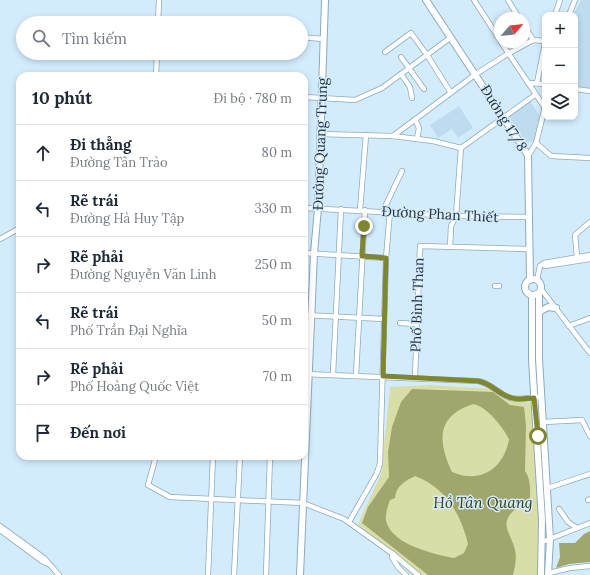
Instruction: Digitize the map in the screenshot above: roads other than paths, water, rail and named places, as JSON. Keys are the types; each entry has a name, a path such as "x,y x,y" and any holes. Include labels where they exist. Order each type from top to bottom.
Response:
{"main road":[{"name":"Đường Quang Trung","path":"308,329 311,315 318,208 325,0"},
{"name":"Đường 17/8","path":"426,0 450,38 504,116 528,156 530,250 534,280"},
{"path":"532,295 527,292 526,287 534,280 540,284 540,359 550,539 548,574"},
{"path":"532,295 540,291"},
{"path":"532,295 532,360 538,447 542,542 541,575"},
{"path":"539,312 548,307 556,308"},
{"name":"Đường Quang Trung","path":"300,575 304,460"}],"street":[{"path":"158,16 159,0"},
{"path":"474,0 494,30"},
{"path":"508,0 515,12"},
{"path":"556,12 560,0"},
{"path":"570,12 573,1"},
{"path":"385,52 411,33 451,93"},
{"path":"530,35 533,40"},
{"path":"308,38 323,40"},
{"path":"308,97 355,100 382,88 450,38"},
{"path":"394,136 476,74 533,40 542,42"},
{"path":"506,48 542,104"},
{"path":"537,83 544,48"},
{"path":"401,57 424,89"},
{"path":"156,72 157,60"},
{"path":"401,74 410,87 412,98"},
{"path":"528,83 542,84"},
{"path":"578,89 590,91"},
{"path":"320,134 394,136 461,148 504,116 536,95"},
{"path":"415,119 419,128 417,139"},
{"path":"528,156 536,143 542,120"},
{"path":"356,376 360,318 366,135"},
{"path":"536,143 551,156 590,158"},
{"path":"450,247 451,226 456,216 461,148"},
{"path":"383,211 402,172"},
{"name":"Đường Phan Thiết","path":"308,208 390,211 456,216 529,218"},
{"path":"333,374 341,209"},
{"path":"349,522 378,468 383,376 386,258 390,211"},
{"path":"577,257 575,235 590,222"},
{"path":"0,239 16,230"},
{"name":"Phố Bình Than","path":"415,377 419,247 422,245 530,250"},
{"path":"308,253 386,258"},
{"path":"534,280 544,263 590,256"},
{"path":"541,266 590,256"},
{"path":"540,291 556,308 590,353"},
{"path":"311,315 384,319"},
{"path":"569,326 590,318"},
{"path":"400,323 416,324"},
{"path":"308,374 415,377 478,381 489,384 509,398 521,399 542,396"},
{"path":"544,422 582,420 590,436"},
{"path":"155,460 148,485 170,497 269,500 303,503 349,522 394,554 418,575"},
{"path":"208,575 213,460"},
{"path":"234,575 240,460"},
{"path":"266,575 270,460"},
{"path":"548,488 590,474"},
{"path":"559,510 568,522 577,528"},
{"path":"542,542 590,523"},
{"path":"0,526 9,535"},
{"path":"0,530 44,558 59,575"},
{"path":"394,554 392,557 398,567 406,575"},
{"path":"548,574 570,568 590,566"}],"water":[{"name":"Hồ Tân Quang","path":"412,389 493,392 510,405 524,407 526,426 525,471 530,487 530,496 529,504 517,508 508,518 507,528 516,553 516,562 513,575 428,575 362,523 368,507 389,477 388,452 392,427 401,402","holes":["474,404 489,413 503,429 509,439 506,450 496,466 481,475 472,476 452,472 447,460 443,439 447,422 453,415","415,476 426,481 443,494 456,512 468,544 464,553 454,558 425,551 405,542 396,536 390,529 386,521 390,500 395,498 397,490 402,484"]},
{"path":"590,531 590,562 569,564 556,568 560,557 559,543 575,543 584,534"}]}
